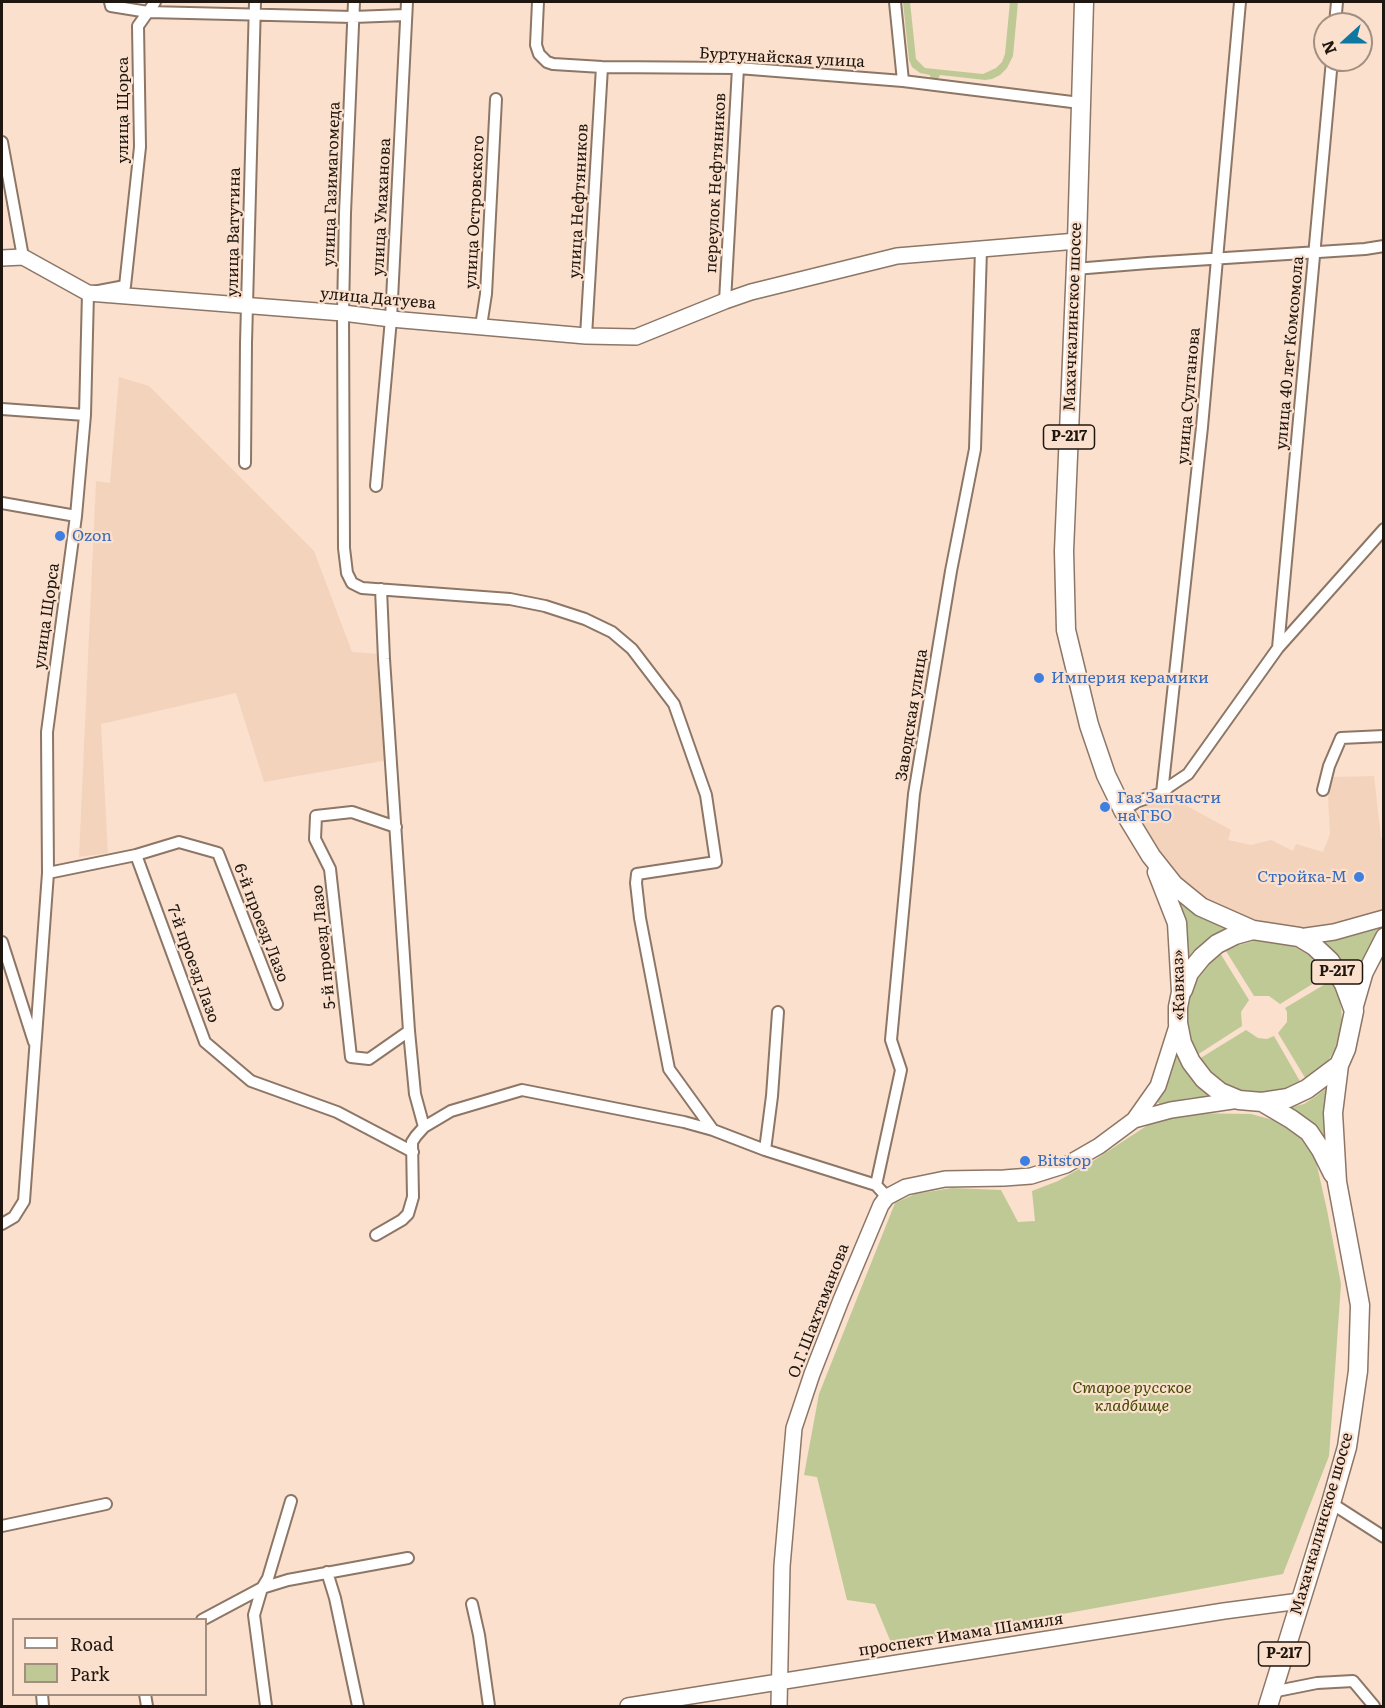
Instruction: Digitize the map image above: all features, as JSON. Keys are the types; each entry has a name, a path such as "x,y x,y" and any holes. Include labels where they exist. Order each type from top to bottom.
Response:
{"highway":[{"name":"Махачкалинское шоссе","path":"1084,2 1064,551 1066,630 1089,725 1106,775 1123,810 1151,856 1174,885 1201,907 1253,930 1299,937 1314,946 1330,961 1344,984 1354,1011 1346,1049 1339,1065 1333,1113 1337,1182 1360,1305 1358,1371 1347,1447 1270,1699"},
{"name":"«Кавказ»","path":"1151,856 1177,923 1182,992 1178,1007 1178,1023 1182,1043 1191,1062 1204,1079 1220,1092 1239,1100 1262,1102 1309,1132 1337,1182"},
{"name":"Р-217","path":"1182,992 1190,973 1202,957 1217,944 1235,935 1253,930"},
{"name":"Р-217","path":"1262,1102 1288,1098 1307,1089 1339,1065"}],"main road":[{"name":"улица Датуева","path":"23,257 88,292 585,336 636,337 751,292 897,256 1077,241"},
{"path":"2,258 23,257"},
{"name":"Р-217","path":"1299,937 1334,932 1383,918"},
{"name":"Р-217","path":"1354,1011 1365,973 1383,936"},
{"name":"Р-217","path":"1134,1120 1158,1086 1178,1023"},
{"name":"Р-217","path":"1134,1120 1171,1110 1239,1100"},
{"path":"887,1197 906,1186 945,1179 1031,1176 1066,1165 1099,1146 1134,1120"},
{"name":"О.Г.Шахтаманова","path":"779,1707 782,1566 794,1428 841,1300 880,1205 887,1197"},
{"name":"проспект Имама Шамиля","path":"628,1707 1213,1612 1300,1601"}],"street":[{"name":"улица Щорса","path":"2,1224 14,1217 24,1201 48,873 47,732 76,516 85,415 88,292 125,286 140,147 138,26 154,2"},
{"name":"улица Ватутина","path":"245,463 255,2"},
{"name":"улица Газимагомеда","path":"354,2 343,313 344,548 347,573 352,583 362,588 381,589"},
{"name":"улица Умаханова","path":"376,486 391,319 407,2"},
{"name":"Буртунайская улица","path":"538,2 536,45 539,54 547,62 554,64 602,67 738,68 903,81 1080,103"},
{"path":"895,2 903,81"},
{"name":"улица Султанова","path":"1162,793 1202,427 1240,2"},
{"path":"111,4 148,12 406,15"},
{"name":"улица Нефтяников","path":"585,336 602,67"},
{"name":"переулок Нефтяников","path":"725,301 738,68"},
{"name":"улица 40 лет Комсомола","path":"1278,648 1331,72"},
{"name":"улица Островского","path":"481,326 486,294 496,99"},
{"path":"2,142 23,257"},
{"path":"1075,269 1314,253 1383,246"},
{"name":"Заводская улица","path":"876,1185 901,1070 891,1041 914,794 951,571 975,449 981,249"},
{"path":"2,409 85,415"},
{"path":"2,503 76,516"},
{"path":"1123,810 1139,801 1162,793 1188,774 1278,648 1383,529"},
{"path":"424,1127 415,1094 409,1031 381,589 510,599 562,611 585,619 612,632 632,649 674,704 706,795 716,862 637,874 636,882 640,918 669,1069 713,1130"},
{"path":"1323,790 1329,766 1341,738 1383,736"},
{"name":"5-й проезд Лазо","path":"396,827 352,812 316,816 315,839 330,869 351,1057 369,1059 409,1031"},
{"name":"6-й проезд Лазо","path":"136,855 179,842 218,853 277,1004"},
{"path":"48,873 136,855"},
{"name":"7-й проезд Лазо","path":"136,855 205,1042 251,1081 337,1112 413,1152"},
{"path":"2,942 36,1048"},
{"path":"765,1150 772,1096 778,1012"},
{"path":"376,1235 408,1214 412,1197 412,1142 424,1127 451,1111 522,1090 684,1122 713,1130 765,1150 876,1185 887,1197"},
{"path":"266,1707 254,1615 291,1502"},
{"path":"1331,1503 1383,1537"},
{"path":"2,1526 106,1504"},
{"path":"206,1618 262,1588 288,1580 408,1558"},
{"path":"327,1572 335,1598 358,1707"},
{"path":"472,1604 489,1707"},
{"path":"1270,1699 1317,1683 1353,1681 1374,1707"}],"shaded area":[{"path":"119,377 149,386 314,551 352,652 380,654 388,760 264,782 236,693 101,724 108,853 79,857 96,481 110,483"},
{"path":"1374,776 1381,838 1383,838 1383,911 1376,917 1335,927 1290,927 1230,915 1174,878 1139,824 1140,811 1165,794 1231,830 1228,840 1251,845 1271,840 1293,851 1296,844 1323,852 1330,834 1328,798 1333,777"}],"green space":[{"path":"903,2 910,2 916,59 925,68 983,74 996,68 1002,62 1005,54 1010,2 1018,2 1013,56 1007,68 1000,75 985,80 940,75 938,79 931,79 930,75 920,73 912,67 909,60"},
{"path":"1169,889 1238,927 1186,964"},
{"path":"1377,925 1381,928 1366,955 1355,991 1342,962 1318,938"},
{"path":"1253,941 1281,942 1307,954 1327,975 1280,1004 1269,996 1254,996 1226,951"},
{"path":"1220,953 1249,1000 1241,1012 1242,1026 1197,1055 1187,1028 1188,999 1200,973"},
{"path":"1332,980 1341,1007 1342,1021 1339,1035 1328,1061 1307,1081 1278,1033 1287,1022 1285,1008"},
{"path":"1246,1030 1258,1038 1267,1039 1274,1036 1301,1083 1288,1089 1259,1093 1245,1092 1219,1080 1199,1059"},
{"path":"1177,1052 1215,1096 1189,1098 1160,1105 1157,1101"},
{"path":"1330,1085 1330,1152 1283,1109 1304,1104"},
{"name":"Старое русское кладбище","path":"1184,1113 1251,1114 1273,1120 1289,1129 1306,1143 1315,1157 1327,1210 1341,1284 1329,1456 1283,1574 892,1645 875,1604 847,1600 817,1477 804,1475 819,1394 895,1203 915,1194 952,1188 1001,1190 1018,1222 1035,1221 1032,1191 1058,1181 1093,1161 1151,1123"}],"place":[{"name":"Ozon","path":"60,536"},
{"name":"Империя керамики","path":"1039,678"},
{"name":"Газ Запчасти на ГБО","path":"1105,807"},
{"name":"Стройка-М","path":"1359,877"},
{"name":"Bitstop","path":"1025,1161"}]}
